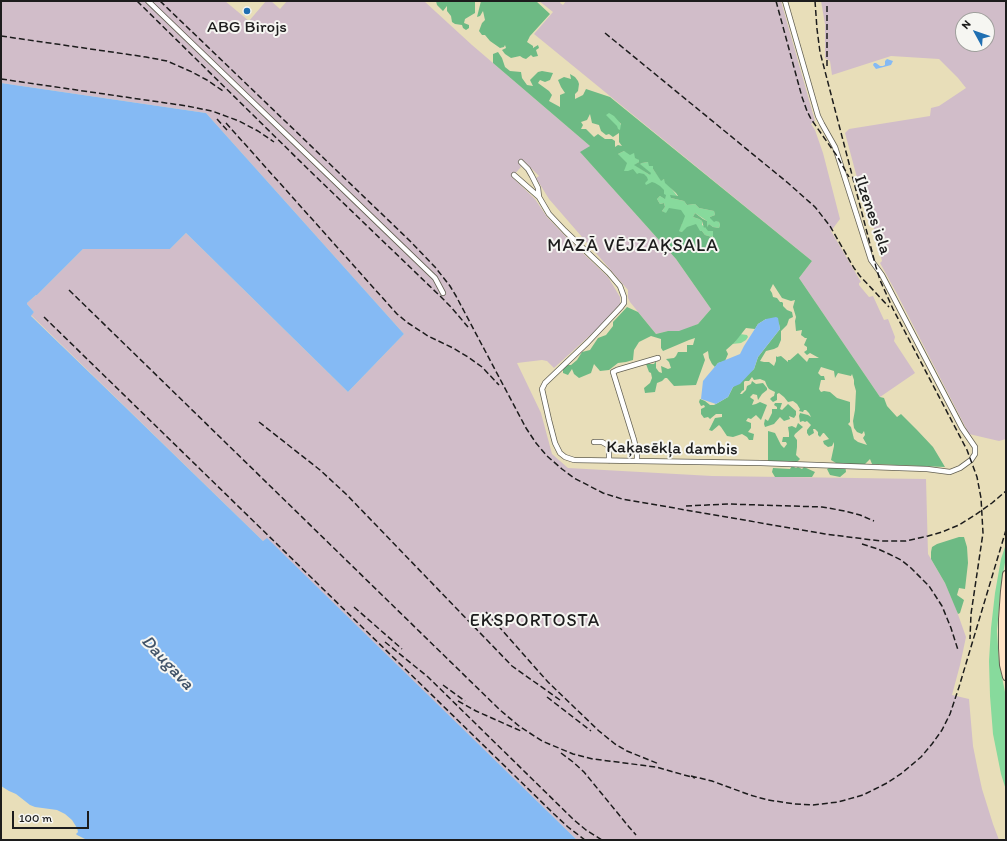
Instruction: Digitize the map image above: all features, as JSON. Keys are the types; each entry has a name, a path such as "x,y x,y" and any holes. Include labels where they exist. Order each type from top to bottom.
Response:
{"street":[{"path":"148,1 435,278 443,293"},
{"name":"Ilzenes iela","path":"785,1 818,116 835,147 871,260 882,275 962,428 975,447"},
{"path":"521,162 528,168 538,188 539,197"},
{"path":"514,175 539,197"},
{"name":"Kaķasēkļa dambis","path":"539,197 549,214 609,273 620,286 624,297 624,303 621,307 588,342 545,383 542,389 555,443 560,453 566,457 574,460 776,464 927,469 950,472 960,468 971,460 976,454 975,447"},
{"path":"637,461 634,440 613,372 658,358"},
{"path":"594,442 602,442 609,446 609,461"},
{"path":"1006,574 1002,619 1003,665 1006,677"}],"shaded area":[{"path":"1,1 225,1 249,21 266,1 271,1 280,9 287,1 424,1 472,45 590,146 581,153 676,259 711,309 698,324 679,332 668,331 656,334 630,302 628,298 628,290 549,199 536,178 539,176 523,160 519,164 521,167 512,177 535,199 547,217 567,238 608,277 620,297 620,304 597,329 554,368 547,361 542,360 517,363 541,413 552,454 568,468 712,476 926,479 928,554 945,583 966,637 952,695 969,699 973,746 977,766 982,789 999,840 577,840 267,539 263,541 31,315 34,312 27,303 83,249 170,249 186,233 348,392 404,334 206,113 1,83"},
{"path":"539,1 561,1 560,3 563,5 566,1 781,1 815,121 811,124 815,130 823,153 840,219 831,231 861,282 859,285 869,297 873,296 884,320 888,319 895,337 894,341 915,373 880,397 799,278 812,261 534,34 553,12"},
{"path":"821,1 1006,1 1006,439 999,441 969,434 880,263 882,261 873,225 870,226 845,133 849,129 930,116 931,108 939,106 966,88 939,59 891,56 832,75 830,61 825,58 825,24"}],"green space":[{"path":"436,1 480,1 475,2 475,13 465,19 464,23 469,25 469,28 466,30 462,25 452,22 451,16 447,11 447,6 443,11 437,5"},
{"path":"481,1 536,1 550,14 530,36 527,42 533,46 533,48 538,45 539,48 536,50 538,56 533,57 531,55 526,59 520,56 511,58 502,50 506,48 505,45 504,47 500,48 490,41 485,35 482,35 479,31 485,20 483,11 480,16 477,17"},
{"path":"498,52 505,67 510,71 521,72 522,78 527,85 533,86 530,80 538,72 542,71 553,73 550,80 545,82 540,80 538,83 552,95 549,101 560,107 560,95 565,93 558,80 564,77 571,79 570,74 575,77 579,84 578,91 575,94 575,99 583,95 586,89 610,97 812,261 799,278 880,397 884,398 887,406 897,417 901,414 933,447 945,467 872,464 870,459 865,464 845,464 846,472 840,477 830,475 827,469 836,463 831,460 834,442 832,446 828,447 823,441 829,439 824,433 820,437 815,429 813,429 814,433 809,436 807,430 811,425 807,421 800,422 799,416 800,413 811,417 809,413 806,410 803,412 799,411 800,409 797,404 793,401 788,402 779,393 777,394 777,400 773,402 770,399 774,396 775,392 769,389 765,381 760,379 754,380 752,377 749,381 744,382 744,390 740,394 746,390 747,386 751,384 752,381 756,384 763,383 767,388 758,400 757,395 753,394 750,397 754,400 752,405 760,402 767,405 761,420 756,415 751,419 748,418 746,421 751,423 751,428 748,432 754,434 753,440 749,440 742,434 733,437 727,436 719,425 712,431 709,430 715,418 722,417 722,414 716,414 710,419 708,417 704,418 701,414 701,409 705,407 704,405 701,406 699,402 700,399 710,405 716,404 728,397 733,387 754,369 758,357 780,329 779,324 766,319 758,324 755,329 746,328 735,342 726,350 728,354 725,361 718,363 715,367 709,358 708,351 703,354 705,360 696,385 674,386 667,378 665,378 657,383 655,392 645,393 644,388 650,383 652,378 646,364 654,364 656,361 656,368 662,373 661,366 668,369 671,368 666,359 674,358 678,352 687,352 687,345 693,345 695,338 663,351 661,348 661,339 651,336 639,342 634,350 633,360 618,363 609,370 600,371 594,364 591,373 579,378 574,374 572,369 568,375 563,373 563,369 567,365 571,365 577,360 582,352 590,350 598,338 606,335 613,326 613,322 627,307 638,312 656,334 668,331 679,331 698,324 711,309 676,259 580,152 590,146 493,63 493,54","holes":["609,113 614,116 621,124 620,130 606,115","590,114 592,123 599,125 601,131 606,135 609,134 613,137 619,133 619,142 622,146 618,145 615,147 615,141 612,139 605,139 598,134 594,137 586,129 581,129 583,125 581,122 587,120","624,151 630,155 634,153 635,158 639,160 639,162 634,165 650,175 651,173 640,164 648,162 649,166 653,166 653,169 661,181 664,179 665,183 678,196 670,195 671,198 684,201 687,205 695,204 699,208 714,211 715,215 710,218 714,222 719,222 719,228 713,227 709,224 707,227 707,221 695,213 693,217 702,221 704,228 705,227 708,231 713,231 713,237 705,235 702,231 700,231 696,224 687,227 682,232 679,231 685,216 681,210 669,208 666,213 662,211 665,207 664,203 660,204 657,199 660,196 665,199 666,195 664,194 664,190 652,182 646,185 645,183 648,180 644,174 637,174 633,169 624,171 627,163 618,154","773,284 782,298 791,301 795,300 793,307 796,317 796,331 802,330 801,335 807,338 804,345 807,347 807,350 804,352 807,355 810,353 819,358 809,358 807,362 798,353 788,360 788,362 781,356 776,356 774,366 769,362 760,361 766,351 778,347 781,340 781,331 787,325 789,319 793,317 792,312 787,310 783,306 783,303 777,298 773,297 770,290","821,367 834,371 835,378 838,373 851,376 852,374 856,391 853,421 854,428 857,432 862,434 864,431 865,435 863,438 867,445 854,439 851,427 848,424 850,422 850,402 837,398 830,392 821,392 819,389 821,380 825,380 824,376 821,376 818,373"]},
{"path":"613,109 624,131 617,132 602,111"},
{"path":"624,151 634,153 639,160 639,162 635,165 650,175 650,173 639,164 648,162 653,166 653,169 661,180 664,179 678,197 671,198 684,201 687,205 695,204 699,208 714,211 715,215 710,217 719,222 720,225 719,228 713,227 709,224 707,228 713,231 713,236 705,235 702,231 678,231 682,224 662,211 665,207 664,203 660,204 657,199 660,196 665,199 646,186 637,175 628,171 623,171 618,154","holes":["695,213 707,221 707,228 702,225 702,221 693,217"]},
{"path":"740,334 747,335 748,337 741,343 732,344 735,342"},
{"path":"775,403 782,403 780,409 782,410 788,404 796,411 796,415 794,418 789,416 790,419 784,421 780,417 774,424 765,427 765,419 768,421 772,413 772,409 777,409 774,405"},
{"path":"798,423 803,427 794,436 797,440 796,455 800,459 797,462 768,462 768,431 775,433 784,448 787,444 786,442 782,442 783,437 789,437 788,427 792,426 796,428"},
{"path":"792,466 802,469 804,467 815,472 812,477 775,477 772,472 773,468 790,469"},
{"path":"959,537 964,537 967,547 968,563 965,589 959,588 957,595 964,600 960,613 958,614 945,583 931,559 931,552 932,547 937,544"},
{"path":"1006,544 1006,557 1001,585 997,631 999,662 1006,697 1006,790 1001,774 993,734 989,661 995,593 1001,559"}],"water":[{"path":"887,59 893,61 891,65 876,69 873,65 876,63 883,66 885,65 885,61"},
{"name":"Daugava","path":"1,83 206,113 404,334 348,392 186,233 170,249 83,249 27,303 34,312 31,316 263,541 267,538 577,840 87,840 76,834 78,832 77,828 72,820 65,814 57,810 30,805 16,794 1,786"},
{"path":"778,318 780,329 758,357 754,369 740,384 733,387 728,397 716,404 701,399 703,381 718,363 740,354 758,324 766,319"}],"railway":[{"path":"137,1 440,296 468,327"},
{"path":"160,1 410,241 435,267 456,296 526,428 547,456 574,478 603,493 622,499 825,534 881,541 906,541 942,532 959,525 975,515 1006,491"},
{"path":"776,1 807,111 849,177"},
{"path":"815,1 820,52 880,280 893,309 967,450 977,477 981,498 983,533 971,614 970,639"},
{"path":"827,6 827,66"},
{"path":"605,33 788,183 815,207 830,226 854,268 889,307"},
{"path":"1,36 167,61 207,80 223,91"},
{"path":"1,79 212,111 239,121 258,131 274,142"},
{"path":"217,119 227,130"},
{"path":"226,123 397,314 428,336 468,357 482,367 499,385"},
{"path":"69,290 500,710 519,726 542,741 573,754 593,759 656,767 695,778"},
{"path":"44,317 554,814 585,840"},
{"path":"259,422 320,470 346,494 512,666 560,700"},
{"path":"686,506 728,504 822,507 860,515 874,521"},
{"path":"691,776 712,781 768,800 813,805 838,802 863,795 887,783 902,773 921,757 932,744 942,730 950,714 1006,530"},
{"path":"862,544 878,549 901,560 929,586 942,606 958,650"},
{"path":"354,607 402,649"},
{"path":"486,612 548,682 599,731 615,744 627,751 659,764"},
{"path":"385,642 428,677 574,820 602,840"},
{"path":"443,685 465,701"},
{"path":"547,697 591,731"},
{"path":"458,701 476,711 521,731"},
{"path":"561,753 584,772 636,835"}],"place":[{"name":"ABG Birojs","path":"247,11"}],"district":[{"name":"MAZĀ VĒJZAĶSALA","path":"633,246"},
{"name":"EKSPORTOSTA","path":"535,621"}]}
